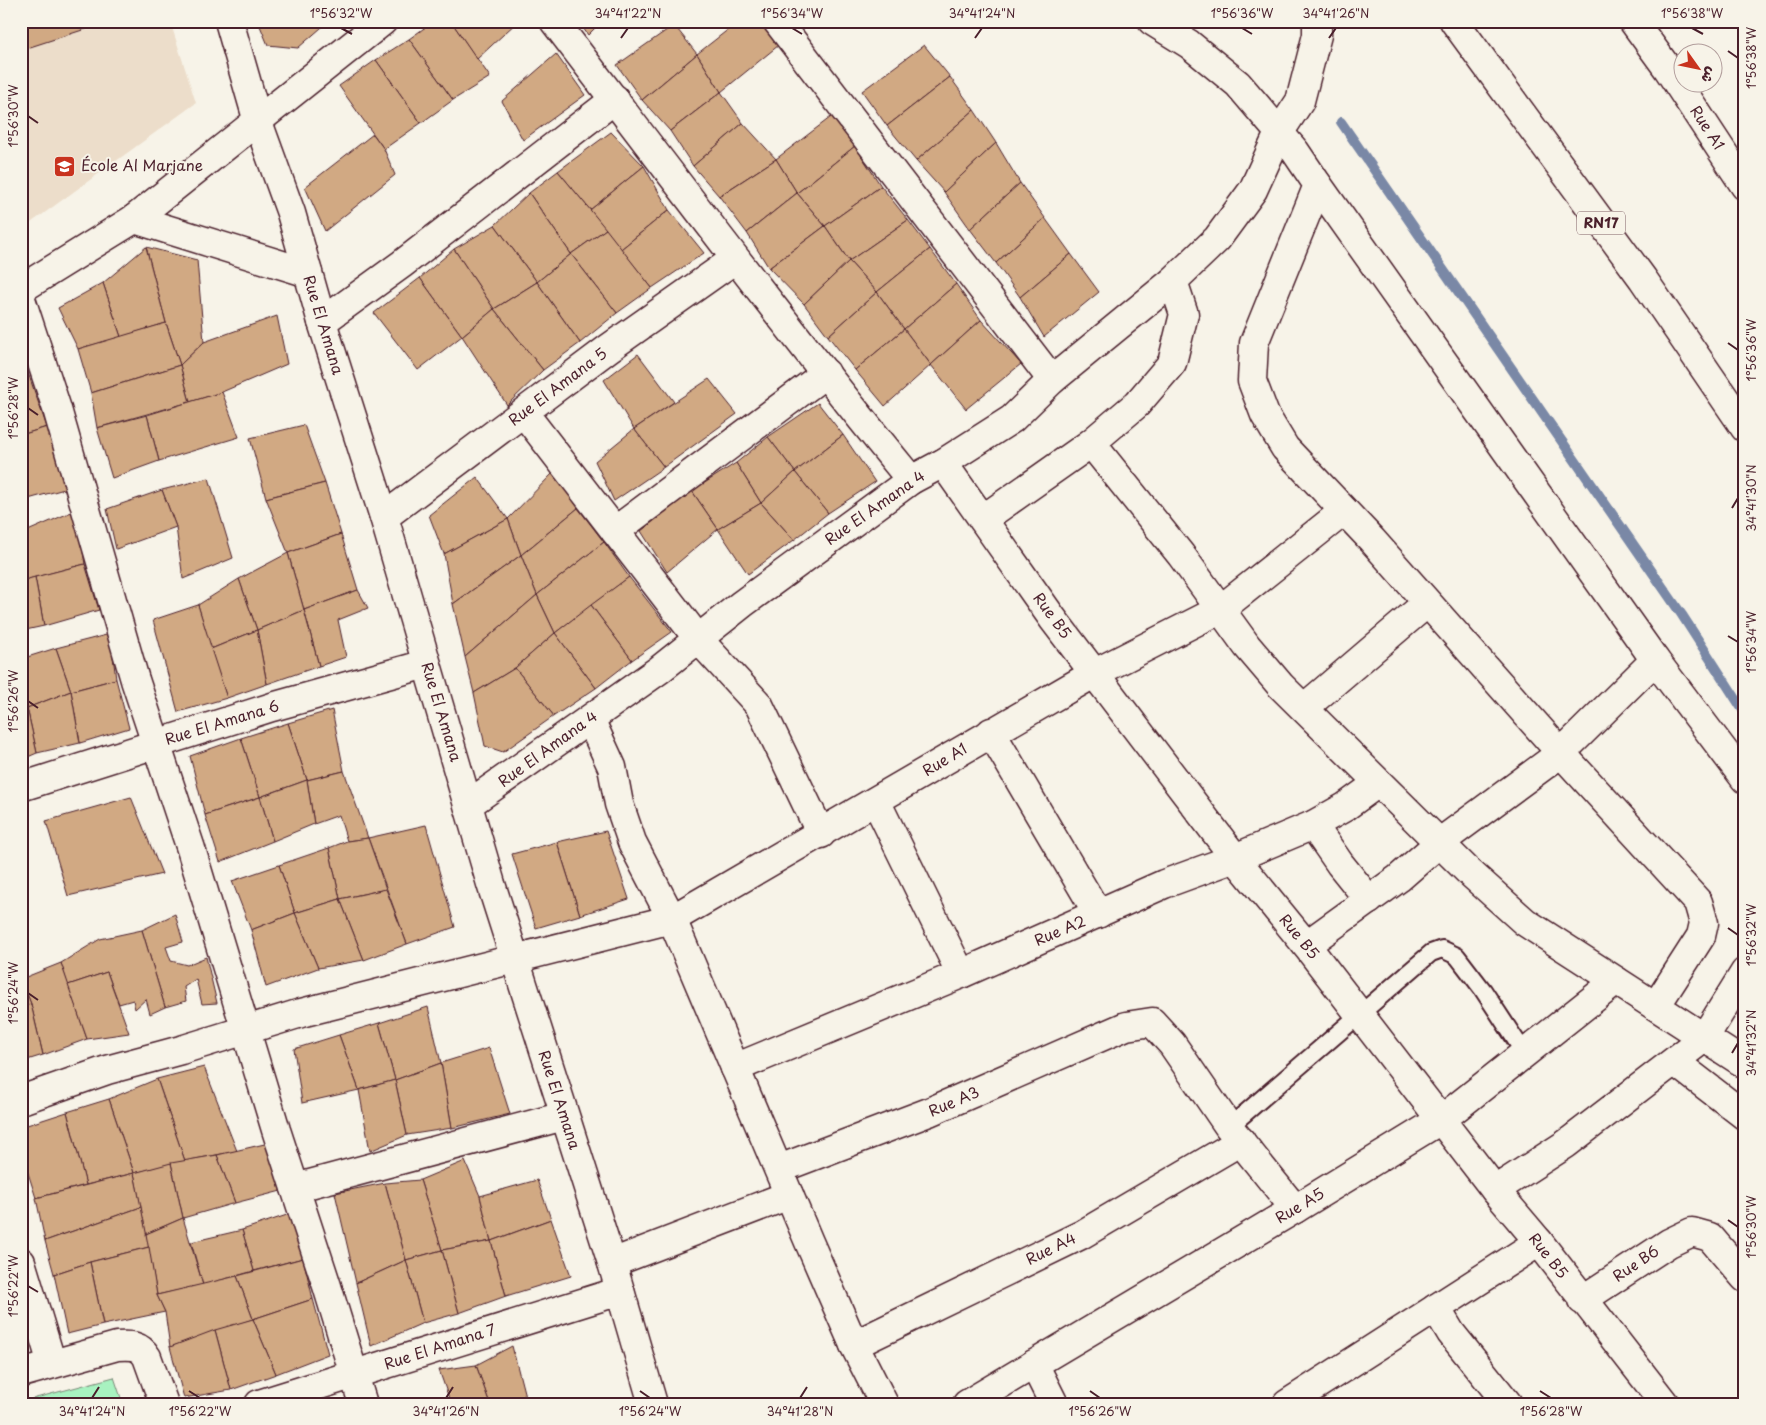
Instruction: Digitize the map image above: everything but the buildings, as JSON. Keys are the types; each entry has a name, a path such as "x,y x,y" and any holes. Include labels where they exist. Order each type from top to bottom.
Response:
{"main road":[{"name":"Rue El Amana","path":"228,21 258,122 291,213 322,322 384,517 514,959 612,1263 653,1404"},
{"path":"21,289 134,219 384,21"},
{"path":"554,21 615,99 734,259 911,480"},
{"path":"777,21 1052,380"},
{"path":"1152,21 1218,66 1238,84 1296,151 1318,185 1655,660 1745,780"},
{"name":"Rue El Amana 4","path":"469,804 699,640 742,604 911,480 943,463 1012,419 1052,380 1173,281 1216,239 1253,190 1279,133 1300,102 1318,35 1317,21"},
{"name":"RN17","path":"1454,21 1643,280 1745,428"},
{"name":"Rue A1","path":"1633,21 1668,69 1745,186"},
{"path":"322,322 402,264 615,99"},
{"path":"1318,185 1254,343 1252,381 1265,415 1285,448 1344,510 1561,753 1698,902 1703,914 1704,923 1701,936 1656,1006"},
{"path":"134,219 308,273"},
{"name":"Rue El Amana 5","path":"384,517 609,348 734,259"},
{"path":"983,519 1091,443 1137,404 1172,363 1184,314 1173,281"},
{"path":"21,299 57,409 155,744 191,848 363,1404"},
{"path":"615,531 826,373"},
{"path":"524,413 699,640 759,705 821,834"},
{"path":"1091,443 1221,609 1247,646 1281,686 1439,843 1525,922 1745,1064"},
{"name":"Rue B5","path":"943,463 1053,619 1235,858 1306,945 1495,1190 1539,1242 1582,1300 1665,1404"},
{"name":"Rue A1","path":"21,1100 106,1070 301,1013 672,919 1095,673 1221,609 1344,510"},
{"path":"1304,708 1427,603"},
{"path":"1306,945 1369,900 1439,843 1561,753 1655,660"},
{"name":"Rue El Amana 6","path":"21,788 272,707 426,664"},
{"path":"590,719 612,766 619,804 632,842 672,919 854,1345 884,1404"},
{"path":"991,732 1098,914"},
{"name":"Rue A2","path":"735,1068 960,974 1164,884 1235,858 1313,825 1345,807 1378,783"},
{"path":"876,801 960,974"},
{"path":"1313,825 1340,864 1369,900"},
{"path":"1495,1190 1566,1144 1704,1038 1745,972"},
{"name":"Rue A5","path":"967,1404 1295,1209 1442,1119 1616,981"},
{"name":"Rue A3","path":"779,1169 929,1112 1126,1026 1152,1022 1162,1031 1235,1134"},
{"path":"1675,1062 1745,1116"},
{"path":"295,1188 564,1116"},
{"path":"1235,1134 1295,1209"},
{"name":"Rue A4","path":"854,1345 1080,1236 1235,1134"},
{"path":"612,1263 789,1195"},
{"name":"Rue B6","path":"1582,1300 1669,1243 1692,1232 1710,1237 1745,1278"},
{"path":"1287,1404 1539,1242"},
{"path":"21,1262 52,1364"},
{"name":"Rue El Amana 7","path":"259,1404 354,1375 415,1353 620,1291"},
{"path":"1436,1308 1451,1333 1508,1404"},
{"path":"21,1374 118,1346 138,1347 147,1357 164,1404"},
{"path":"1034,1364 1054,1404"}],"lane":[{"path":"1235,1134 1360,1014 1431,953 1442,949 1457,956 1483,990 1525,1054"}],"shaded area":[{"name":"École Al Marjane","path":"21,21 170,21 196,103 21,230"}],"green space":[{"path":"114,1377 123,1404 21,1404 21,1402"}],"waterway":[{"path":"1341,122 1682,615 1745,713"}],"place":[{"name":"École Al Marjane","path":"65,166"}]}
